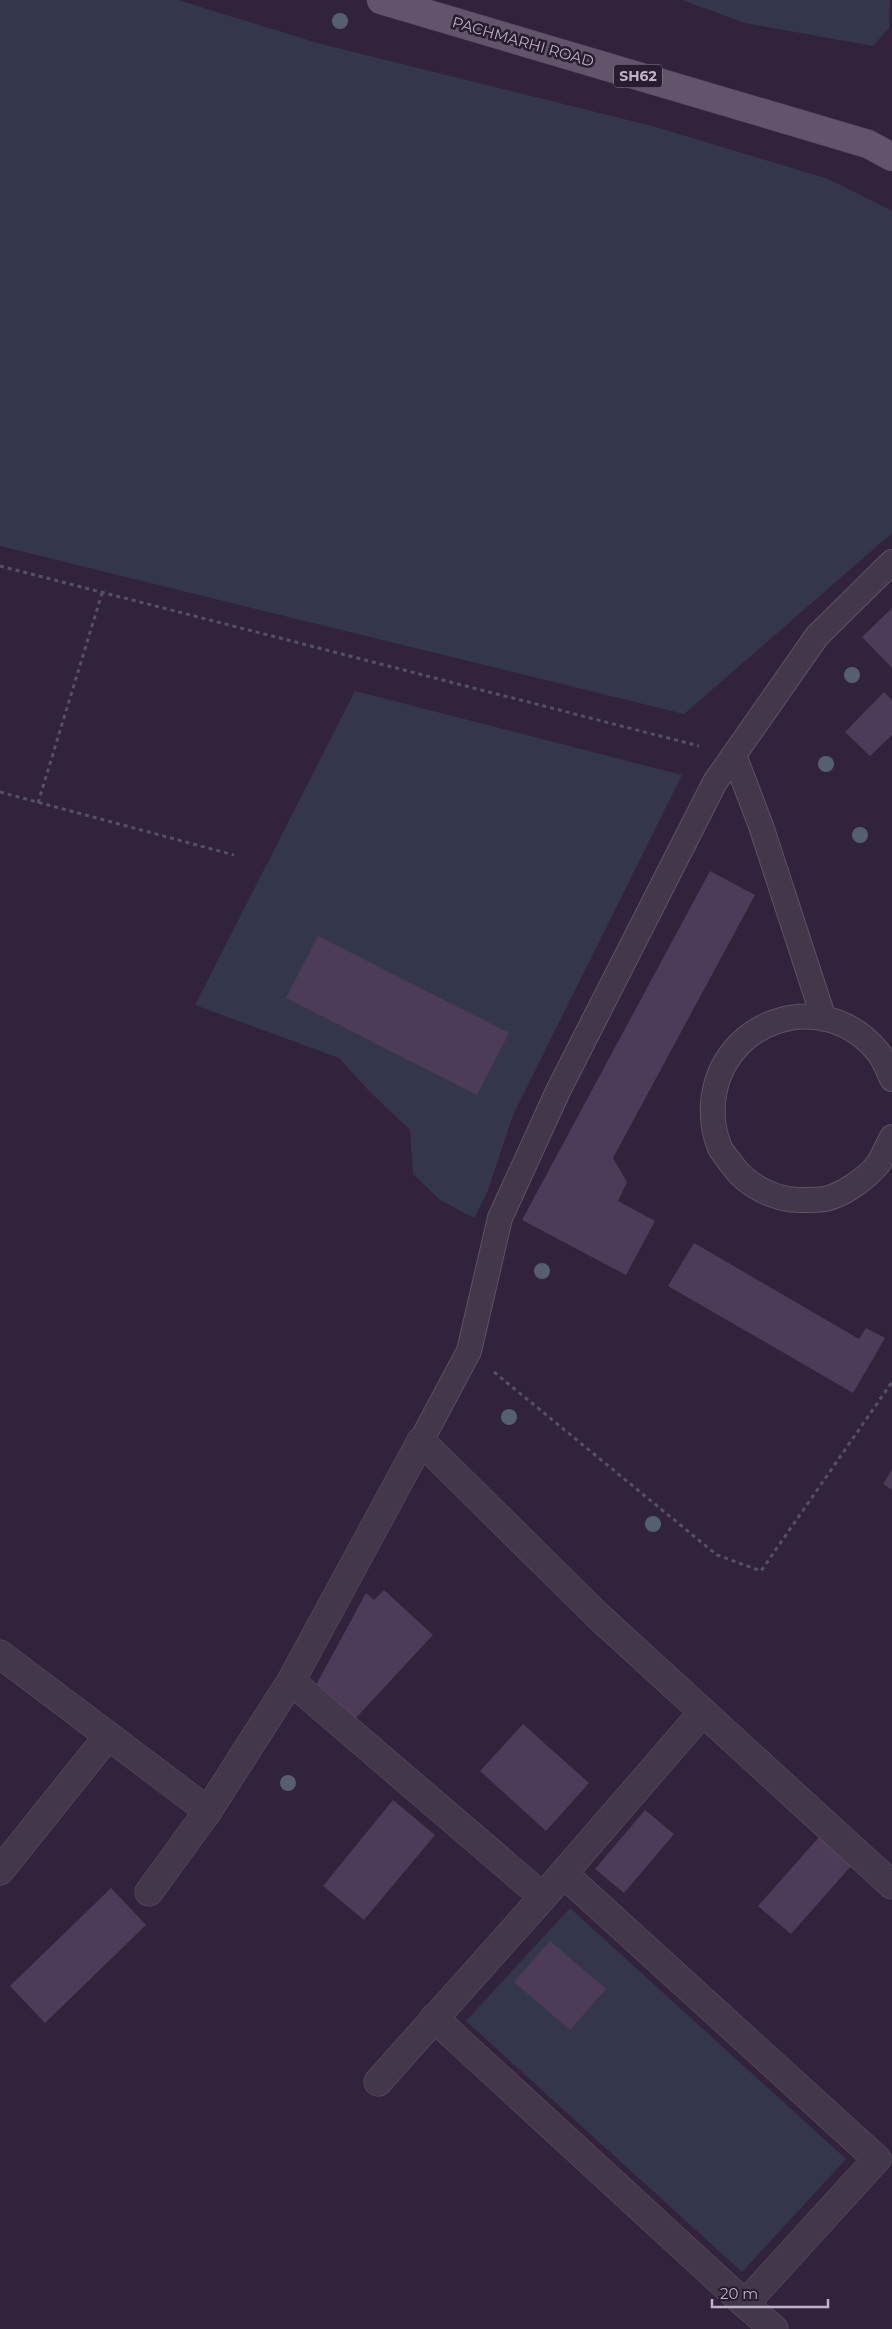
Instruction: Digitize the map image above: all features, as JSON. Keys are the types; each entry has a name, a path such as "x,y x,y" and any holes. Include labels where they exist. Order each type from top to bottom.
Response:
{"main road":[{"name":"PACHMARHI ROAD","path":"381,0 868,144 892,157"}],"street":[{"path":"149,1892 208,1811 291,1681 422,1441 597,1615 892,1885"},
{"path":"0,1654 208,1811"},
{"path":"291,1681 543,1898"},
{"path":"378,2082 543,1898 702,1713"},
{"path":"0,1872 108,1736"},
{"path":"564,1874 887,2158 746,2304"},
{"path":"434,2018 774,2329"}],"lane":[{"path":"422,1441 469,1351 500,1218 580,1047 715,782 818,636 892,562"},
{"path":"734,755 761,826 824,1019"},
{"path":"892,1079 878,1052 858,1032 831,1020 802,1016 774,1021 748,1035 728,1056 715,1085 712,1116 720,1147 738,1174 763,1192 794,1200 826,1199 854,1185 878,1164 892,1137"}],"path":[{"path":"0,566 734,755"},
{"path":"38,803 102,593"},
{"path":"0,792 234,855"},
{"path":"469,1351 717,1554 761,1571 892,1382"}],"shaded area":[{"path":"0,0 178,0 321,44 656,127 828,179 892,211 892,533 684,714 0,546"},
{"path":"682,0 890,0 889,28 873,46 745,23"},
{"path":"355,691 682,775 513,1115 487,1193 474,1218 440,1200 413,1174 410,1130 368,1090 339,1058 195,1005"},
{"path":"570,1908 846,2159 742,2272 466,2021"}],"building":[{"path":"892,608 892,668 862,637"},
{"path":"884,692 892,700 892,735 870,756 845,732"},
{"path":"710,871 755,895 613,1158 627,1182 618,1201 655,1221 626,1275 522,1220"},
{"path":"318,936 509,1033 477,1095 286,998"},
{"path":"694,1243 859,1339 866,1328 885,1338 853,1393 668,1286"},
{"path":"892,1469 892,1490 883,1484"},
{"path":"384,1590 433,1635 353,1721 316,1685 366,1593 374,1600"},
{"path":"523,1724 589,1783 546,1831 480,1771"},
{"path":"393,1800 435,1835 364,1920 323,1886"},
{"path":"645,1810 674,1834 624,1893 595,1869"},
{"path":"820,1836 852,1865 791,1934 758,1906"},
{"path":"111,1888 146,1925 45,2023 10,1986"},
{"path":"550,1941 606,1989 570,2030 514,1982"}]}
